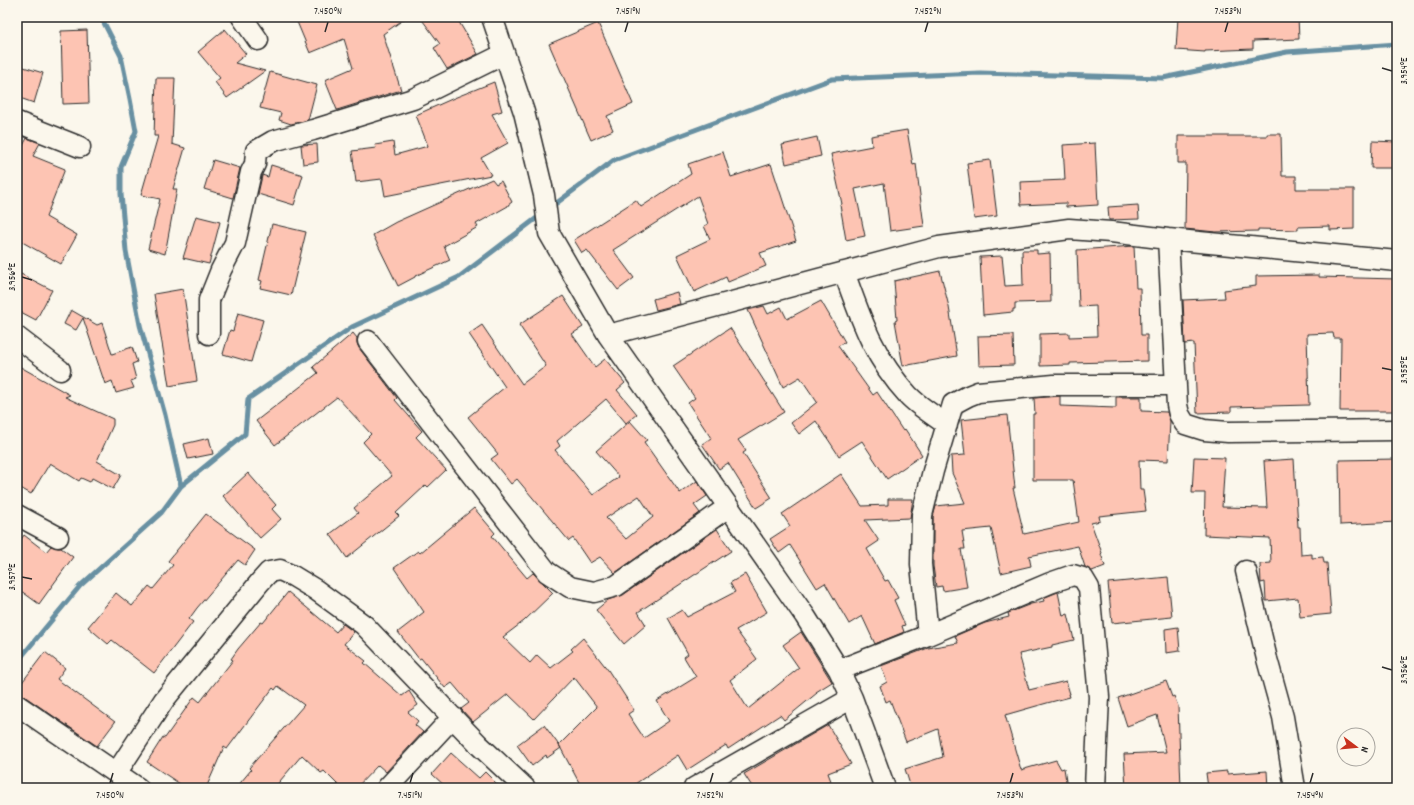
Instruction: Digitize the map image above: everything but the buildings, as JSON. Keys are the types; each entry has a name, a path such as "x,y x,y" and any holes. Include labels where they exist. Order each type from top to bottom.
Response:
{"street":[{"path":"242,17 258,40"},
{"path":"492,17 524,112 544,195 549,233 608,334 805,616 839,670 852,698 885,788"},
{"path":"209,334 209,300 221,270 235,243 251,172 255,164 256,151 273,141 413,99 504,54"},
{"path":"17,122 80,147"},
{"path":"608,334 939,246 1069,229 1397,261"},
{"path":"1168,239 1176,385 1179,414 1185,424 1204,430 1228,432 1397,430"},
{"path":"844,272 861,319 874,348 884,365 909,397 947,425"},
{"path":"17,337 60,370"},
{"path":"368,341 547,572 570,587 594,592 616,586 728,507"},
{"path":"928,635 921,564 922,515 933,471 953,404 978,392 1054,385 1176,385"},
{"path":"17,515 58,537"},
{"path":"117,772 164,700 260,582 269,572 280,570 294,576 310,586 364,625 452,717 525,788"},
{"path":"1246,571 1283,717 1295,788"},
{"path":"839,670 928,635 1050,583 1073,575 1083,578 1089,588 1099,697 1095,788"},
{"path":"694,788 852,698"},
{"path":"17,705 117,772 138,788"},
{"path":"387,788 452,717"}],"waterway":[{"path":"101,17 121,56 136,131 121,167 121,194 126,251 140,325 165,415 181,486"},
{"path":"550,208 614,160 832,79 980,73 1163,78 1287,52 1397,44"},
{"path":"17,662 80,586 161,513 181,486 245,434 248,399 352,327 459,277 542,214"}]}
